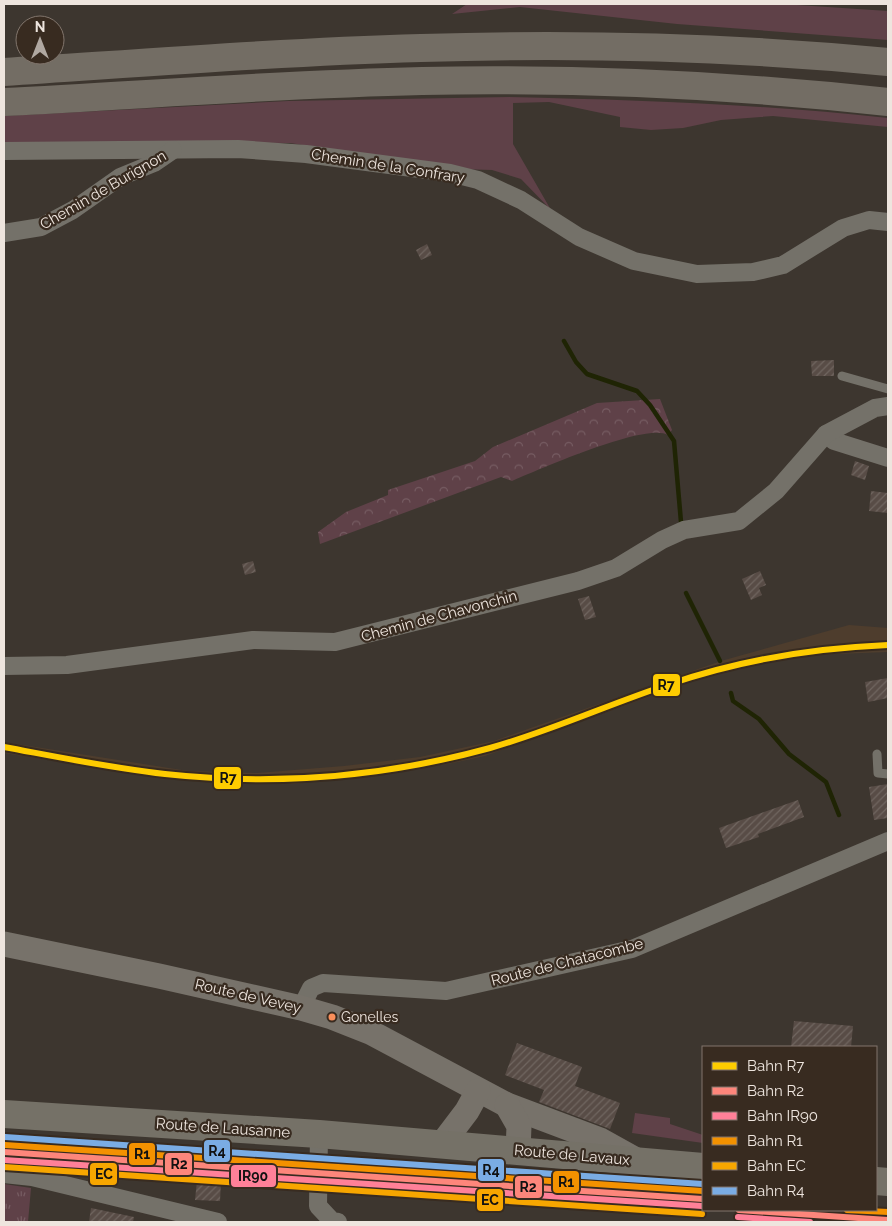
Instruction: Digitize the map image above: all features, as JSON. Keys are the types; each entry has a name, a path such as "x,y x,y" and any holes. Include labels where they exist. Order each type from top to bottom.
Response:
{"highway":[{"path":"4,72 324,52 493,46 711,50 888,62"},
{"path":"4,102 226,89 483,81 696,87 888,102"}],"main road":[{"name":"Route de Vevey","path":"4,944 301,1008 370,1032 507,1105 600,1140 636,1160"},
{"path":"442,1144 467,1111 478,1090"},
{"path":"507,1105 519,1126 518,1150"},
{"name":"Route de Lausanne","path":"4,1114 318,1134 442,1144"},
{"name":"Route de Lavaux","path":"442,1144 702,1167"}],"street":[{"name":"Chemin de la Confrary","path":"4,151 238,149 306,154 450,173 478,180 522,200 579,237 634,261 697,274 753,272 783,265 843,228 869,220 888,222"},
{"name":"Chemin de Burignon","path":"4,233 41,228 73,210 120,177 154,163 173,150"},
{"path":"888,406 876,408 826,434 834,441 888,458"},
{"name":"Chemin de Chavonchin","path":"4,666 67,665 253,640 335,642 578,581 616,568 662,540 684,530 739,522 776,491 826,434"},
{"name":"Route de Chatacombe","path":"301,1008 311,988 323,983 446,991 632,949 888,841"},
{"path":"318,1134 316,1196 318,1206 332,1221 338,1222"},
{"path":"4,1174 41,1180 218,1222"}],"lane":[{"path":"842,376 888,389"},
{"path":"877,754 878,773 888,774"}],"shaded area":[{"path":"849,625 888,628 888,652 812,655 749,666 707,676 485,756 448,764 295,784 228,784 160,778 4,753 4,742 188,771 257,773 344,766 420,757 494,741 721,661"}],"green space":[{"path":"467,4 782,4 888,11 888,40 677,24 520,7 452,14"},
{"path":"509,97 652,101 793,109 888,118 888,127 773,116 721,120 683,128 651,130 620,127 620,117 549,102 513,103 513,144 551,210 521,179 492,170 458,169 290,143 141,142 4,147 4,116 288,101"},
{"path":"660,399 672,430 668,435 656,433 638,435 591,449 512,481 501,477 320,544 318,532 346,512 388,495 388,490 475,461 493,447 597,403"},
{"path":"635,1113 670,1118 670,1124 702,1135 702,1143 632,1133"},
{"path":"4,1184 31,1188 28,1222 4,1222"}],"building":[{"path":"427,244 432,255 421,260 416,250"},
{"path":"834,360 834,376 812,376 811,361"},
{"path":"855,461 869,466 865,480 851,475"},
{"path":"871,491 888,493 888,513 869,511"},
{"path":"253,561 256,572 245,575 242,564"},
{"path":"760,571 766,585 759,588 762,595 751,600 742,579"},
{"path":"589,596 596,617 585,620 578,599"},
{"path":"888,678 888,698 868,702 865,682"},
{"path":"888,784 888,818 874,820 869,787"},
{"path":"798,800 804,817 758,834 759,837 726,848 719,828"},
{"path":"794,1021 853,1026 851,1046 791,1046"},
{"path":"517,1043 582,1067 575,1086 620,1103 610,1129 539,1102 544,1090 505,1075"},
{"path":"197,1181 221,1182 220,1201 195,1200"},
{"path":"91,1208 134,1217 133,1222 89,1222"}],"waterway":[{"path":"564,341 576,362 587,374 637,391 650,405 674,441 681,522"},
{"path":"686,593 720,661"},
{"path":"731,693 733,701 759,719 789,754 826,782 839,815"}],"rail line":[{"name":"R7","path":"4,747 125,769 206,778 288,779 369,772 410,766 490,748 535,734 670,684 723,668 805,652 888,645"},
{"name":"R4","path":"5,1137 702,1184"},
{"name":"R1","path":"5,1145 702,1191"},
{"name":"R2","path":"4,1152 702,1199"},
{"name":"IR90","path":"4,1160 702,1206"},
{"name":"EC","path":"4,1167 702,1214"},
{"name":"R2","path":"754,1211 888,1220"},
{"name":"R1","path":"868,1211 888,1212"},
{"name":"IR90","path":"738,1217 810,1222"}],"place":[{"name":"Gonelles","path":"332,1017"}]}
